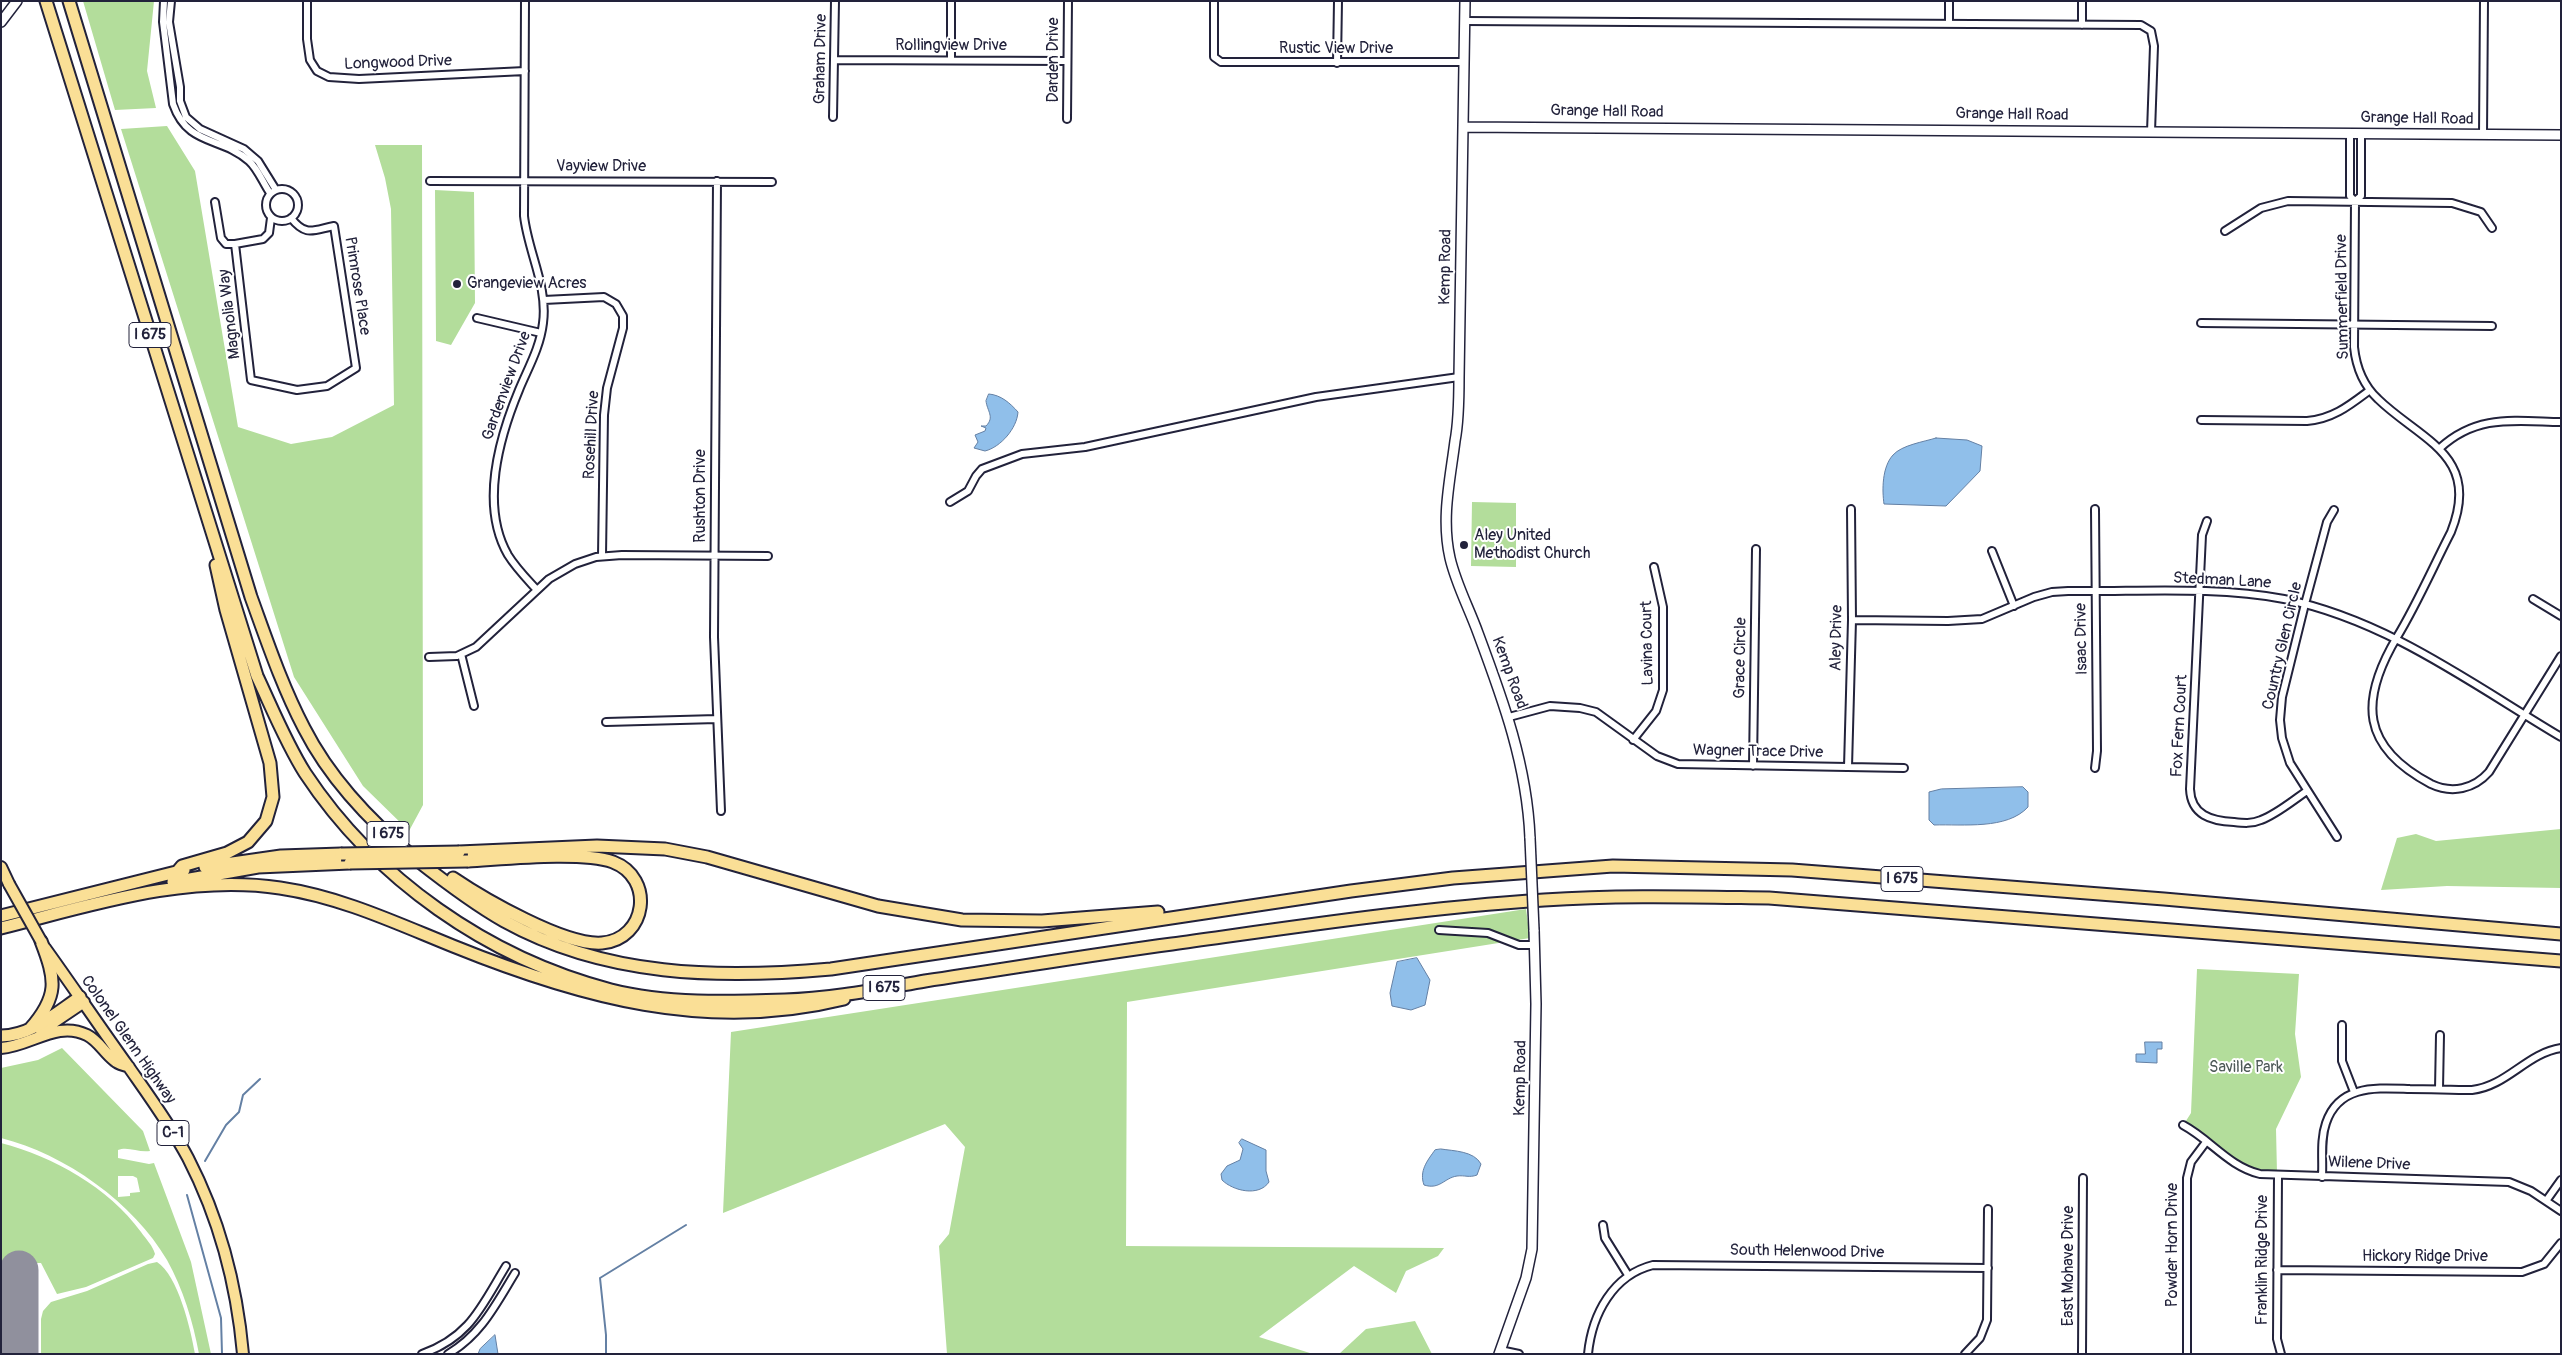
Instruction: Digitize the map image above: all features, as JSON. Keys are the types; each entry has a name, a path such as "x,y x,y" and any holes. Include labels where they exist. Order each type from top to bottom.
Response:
{"highway":[{"name":"I 675","path":"46,1 257,676 304,771 332,810 368,851 425,900 470,930 520,957 571,978 613,991 672,1000 788,1000 897,986 1167,944 1433,909 1546,900 1647,896 1769,898 2561,962"},
{"name":"I 675","path":"69,1 251,597 282,680 304,729 336,778 372,819 404,849 470,899 504,921 544,940 594,957 655,970 711,975 770,974 831,969 1245,907 1454,878 1613,866 1696,866 1792,870 2154,898 2561,934"},
{"path":"177,872 182,866 227,853 248,842 266,821 273,797 270,762 226,610 200,490"},
{"path":"138,894 145,889 192,878 282,865 350,863 468,860 569,857 613,862 630,874 638,884 641,896 640,914 634,926 622,937 612,941 593,942 537,924 483,897 423,855 371,808 304,729"},
{"path":"2,925 177,872 266,858 597,846 665,848 707,857 878,906 962,920 1042,921 1245,907"},
{"path":"2,925 138,894 198,886 238,885 311,894 363,909 512,970 573,990 630,1004 668,1009 728,1012 786,1009 821,1005 897,986"},
{"path":"32,1034 46,1010 52,993 52,972 40,941"},
{"path":"32,1034 37,1027 82,1000"},
{"path":"1,1036 32,1034"}],"main road":[{"path":"1,22 18,1"},
{"name":"Kemp Road","path":"1465,1 1458,423 1446,497 1448,543 1455,573 1509,717 1525,780 1535,945 1536,1004 1532,1249 1526,1278 1499,1352"},
{"name":"Grange Hall Road","path":"1463,127 2561,135"},
{"name":"Colonel Glenn Highway","path":"1,868 40,941 172,1131 194,1172 213,1214 236,1302 243,1354"},
{"path":"1,1048 18,1046 32,1034 59,1030 79,1032 95,1040 115,1061 129,1068"}],"street":[{"path":"164,1 163,22 173,104 177,116 190,132 248,160 273,191"},
{"path":"171,1 170,22 180,87 180,102 186,117 200,129 244,149 258,161 273,191 266,208 272,218 283,221 291,218 297,210 296,197 288,190 273,191"},
{"name":"Longwood Drive","path":"307,1 307,39 310,60 317,71 329,77 359,79 525,71"},
{"name":"Gardenview Drive","path":"525,1 524,181 526,230 544,300 542,333 500,442 495,484 496,514 502,543 514,563 537,590"},
{"name":"Graham Drive","path":"833,117 835,1"},
{"path":"951,1 951,60"},
{"name":"Darden Drive","path":"1067,119 1068,1"},
{"name":"Rustic View Drive","path":"1214,1 1214,52 1216,60 1221,62 1465,62"},
{"path":"1337,62 1338,1"},
{"path":"1949,1 1949,24"},
{"path":"2082,1 2082,25"},
{"path":"2483,135 2484,1"},
{"path":"1465,21 2141,25 2151,31 2154,46 2151,132"},
{"name":"Rollingview Drive","path":"835,60 1067,61"},
{"name":"Summerfield Drive","path":"2350,134 2350,196 2355,201 2354,324 2356,361 2370,390 2379,400 2440,448 2450,463 2457,483 2456,516 2451,532 2374,684 2373,716 2379,736 2391,754 2406,768 2431,783 2443,788 2457,790 2467,788 2482,780 2490,772 2561,656"},
{"name":"Summerfield Drive","path":"2355,201 2361,196 2361,134"},
{"name":"Vayview Drive","path":"430,181 772,182"},
{"name":"Rushton Drive","path":"718,181 714,555 721,811"},
{"path":"2225,231 2252,213 2271,204 2288,201 2457,204 2481,212 2492,228"},
{"name":"Magnolia Way","path":"215,202 221,238 226,244 263,239 268,232 272,218"},
{"name":"Primrose Place","path":"251,380 297,390 327,386 356,368 334,226 305,231 300,230 291,218"},
{"name":"Magnolia Way","path":"235,244 251,380"},
{"name":"Rosehill Drive","path":"544,300 604,298 616,304 623,316 623,328 607,388 604,415 602,556"},
{"path":"477,318 542,333"},
{"path":"2201,324 2492,326"},
{"path":"950,502 968,492 982,469 1022,454 1086,447 1316,397 1459,377"},
{"path":"2201,420 2307,421 2321,419 2345,409 2370,390"},
{"path":"2440,448 2461,431 2486,422 2561,422"},
{"name":"Aley Drive","path":"1848,767 1852,620 1852,509"},
{"name":"Isaac Drive","path":"2095,768 2097,751 2096,509"},
{"name":"Country Glen Circle","path":"2334,510 2327,522 2305,604 2282,697 2280,720 2287,756 2337,837"},
{"name":"Fox Fern Court","path":"2207,521 2202,535 2190,788 2194,805 2210,819 2252,823 2264,819 2307,791"},
{"name":"Grace Circle","path":"1753,766 1756,549"},
{"path":"1992,551 2014,606"},
{"path":"429,657 461,654 484,642 537,590 565,570 602,556 768,556"},
{"name":"Lavina Court","path":"1633,740 1656,711 1663,690 1663,607 1654,568"},
{"name":"Stedman Lane","path":"1852,620 1966,621 1982,619 2052,592 2200,592 2255,595 2305,604 2353,619 2397,638 2561,737"},
{"path":"2533,599 2561,616"},
{"path":"461,654 474,706"},
{"name":"Wagner Trace Drive","path":"1509,717 1550,706 1580,708 1596,712 1657,756 1678,764 1904,768"},
{"path":"606,722 717,719"},
{"path":"1439,930 1488,933 1518,944 1535,945"},
{"path":"2342,1025 2342,1061 2354,1092"},
{"path":"2439,1089 2440,1035"},
{"path":"2322,1177 2323,1136 2326,1121 2337,1104 2354,1092 2372,1088 2485,1088 2499,1082 2539,1055 2561,1048"},
{"name":"Wilene Drive","path":"2183,1125 2244,1169 2260,1174 2499,1181 2524,1187 2561,1211"},
{"name":"Powder Horn Drive","path":"2187,1354 2187,1178 2191,1162 2206,1142"},
{"name":"Franklin Ridge Drive","path":"2278,1176 2277,1346 2281,1354"},
{"name":"East Mohave Drive","path":"2082,1354 2083,1178"},
{"path":"2546,1201 2561,1180"},
{"path":"1965,1354 1976,1343 1987,1320 1988,1209"},
{"path":"1588,1354 1603,1304 1614,1286 1628,1275 1605,1238 1603,1225"},
{"name":"Hickory Ridge Drive","path":"2277,1270 2522,1272 2544,1264 2561,1242"},
{"name":"South Helenwood Drive","path":"1628,1275 1644,1267 1662,1265 1988,1268"},
{"path":"422,1354 448,1342 465,1330 479,1313 506,1266"},
{"path":"448,1354 462,1345 490,1316 515,1273"},
{"path":"1499,1352 1518,1354"}],"green space":[{"path":"83,1 154,1 147,71 156,108 115,110"},
{"path":"167,126 195,171 238,427 291,444 332,437 394,405 391,209 385,178 375,145 422,145 423,805 409,831 363,786 294,677 121,129"},
{"name":"Grangeview Acres","path":"435,190 474,192 475,303 451,345 436,341"},
{"path":"1472,502 1516,503 1516,567 1471,566"},
{"path":"2561,829 2561,888 2447,886 2381,890 2397,838 2416,834 2436,841"},
{"path":"1526,909 1530,938 1127,1002 1126,1246 1444,1248 1438,1256 1406,1271 1396,1293 1354,1266 1259,1337 1313,1354 947,1354 939,1246 949,1234 965,1147 945,1124 723,1213 731,1032"},
{"name":"Saville Park","path":"2197,969 2299,974 2295,1034 2301,1077 2276,1129 2277,1173 2251,1168 2239,1162 2184,1124 2191,1113"},
{"path":"62,1048 143,1131 150,1151 122,1149 118,1150 118,1158 149,1164 154,1163 191,1262 211,1354 199,1354 187,1306 173,1271 153,1239 136,1219 96,1184 73,1169 25,1145 1,1138 1,1068 38,1060","holes":["118,1176 133,1176 137,1178 140,1192 130,1193 130,1196 118,1197"]},
{"path":"1,1143 41,1156 60,1165 96,1188 128,1216 151,1245 155,1254 153,1258 86,1287 57,1294 41,1263 1,1263"},
{"path":"157,1262 171,1278 177,1290 187,1318 195,1354 41,1354 41,1319 43,1311 51,1302 87,1291 148,1264"},
{"path":"1415,1321 1432,1354 1339,1354 1366,1329"}],"water":[{"path":"989,394 1005,400 1018,412 1015,424 1007,436 997,445 985,451 974,448 978,442 975,435 985,431 986,428 981,426 986,426 990,420 986,401"},
{"path":"1936,438 1967,440 1982,446 1980,471 1946,506 1884,504 1883,486 1889,460 1907,446"},
{"path":"2023,787 2028,792 2028,807 2009,819 1997,823 1971,825 1934,825 1929,820 1929,792 1941,789"},
{"path":"1417,958 1430,980 1425,1005 1411,1010 1392,1006 1390,993 1397,962"},
{"path":"2145,1042 2162,1042 2162,1049 2157,1049 2157,1063 2136,1062 2136,1054 2145,1054"},
{"path":"1242,1139 1266,1150 1266,1171 1269,1182 1259,1190 1246,1191 1233,1187 1222,1180 1221,1174 1227,1166 1240,1160 1243,1149 1239,1143"},
{"path":"1435,1150 1463,1152 1474,1156 1481,1164 1477,1175 1453,1177 1434,1186 1424,1185 1422,1175 1425,1166"},
{"path":"495,1335 498,1354 478,1354 480,1349"}],"waterway":[{"path":"205,1161 226,1125 239,1112 243,1095 260,1079"},
{"path":"187,1195 221,1318 222,1354"},
{"path":"606,1354 600,1278 686,1225"}],"taxiway":[{"path":"1,1300 19,1292"}],"runway":[{"path":"19,1270 19,1354"}],"place":[{"name":"Grangeview Acres","path":"457,284"},
{"name":"Aley United Methodist Church","path":"1464,545"}]}
